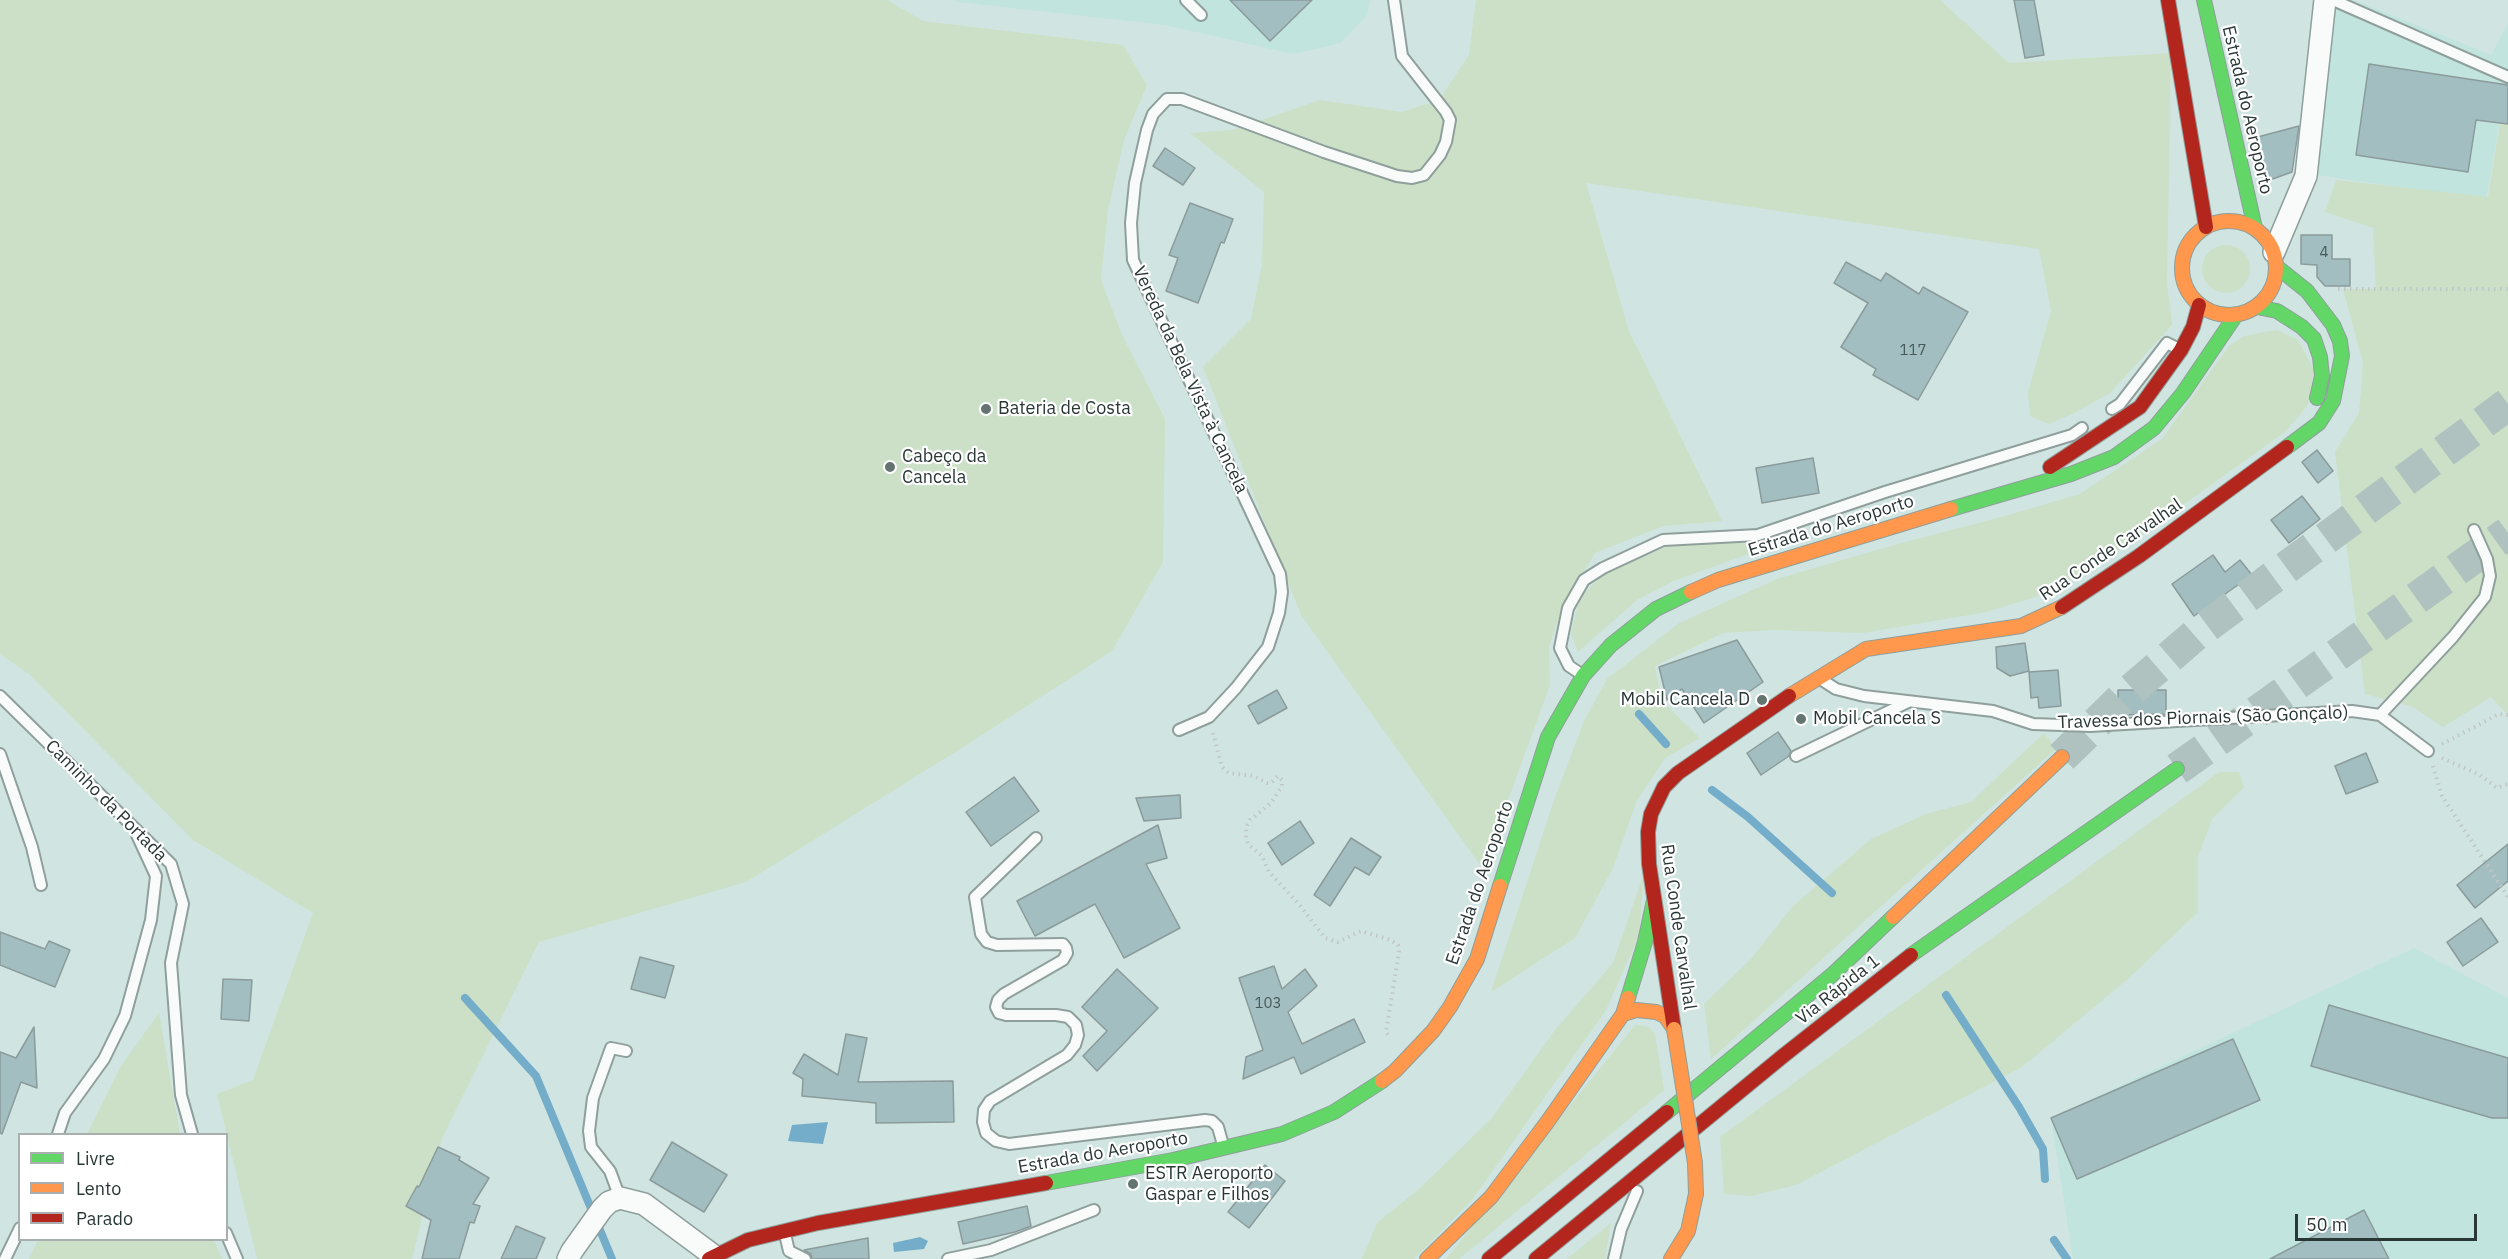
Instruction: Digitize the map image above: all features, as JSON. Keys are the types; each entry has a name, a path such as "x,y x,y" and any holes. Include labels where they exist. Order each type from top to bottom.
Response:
{"main road":[{"path":"2168,0 2206,227"},
{"name":"Estrada do Aeroporto","path":"2204,0 2255,228"},
{"path":"2225,220 2240,222 2255,228 2267,238 2276,259 2271,289 2257,307 2236,315 2212,313 2199,305 2188,293 2183,278 2182,262 2187,247 2196,234 2206,227 2225,220"},
{"name":"Rua Conde Carvalhal","path":"1671,1259 1688,1231 1696,1194 1695,1163 1653,900 1648,832 1651,814 1664,787 1696,759 1817,677 1866,649 2021,626 2052,613 2139,556 2319,423 2333,401 2339,379 2342,356 2340,341 2333,326 2307,291 2276,259"},
{"name":"Estrada do Aeroporto","path":"2021,487 2140,407 2181,350 2193,327 2199,305"},
{"name":"Rua Conde Carvalhal","path":"2257,307 2277,311 2302,327 2314,339 2320,357 2322,376 2319,394 2311,416 2293,442"},
{"name":"Estrada do Aeroporto","path":"711,1258 748,1240 784,1231 1223,1149 1282,1134 1334,1112 1395,1071 1433,1031 1449,1007 1477,959 1548,737 1583,676 1611,645 1656,609 1718,580 2021,487 2071,474 2114,457 2154,428 2183,393 2236,315"},
{"name":"Via Rápida 1","path":"1489,1259 1832,975 2062,757"},
{"name":"Via Rápida 1","path":"1536,1259 1783,1056 1921,948 2177,769"},
{"path":"1427,1259 1491,1197 1623,1014 1645,942 1653,900"},
{"path":"1623,1014 1636,1010 1656,1012 1665,1016 1674,1029"}],"street":[{"path":"2276,259 2306,176 2314,125 2325,0"},
{"path":"568,1259 585,1231 611,1203 644,1204 711,1258"}],"lane":[{"path":"1186,0 1201,15"},
{"name":"Vereda da Bela Vista à Cancela","path":"1179,730 1209,717 1236,688 1268,646 1279,614 1282,592 1280,574 1133,260 1131,223 1135,183 1147,130 1153,114 1167,99 1182,99 1324,152 1397,176 1413,178 1424,175 1440,155 1446,142 1450,120 1402,56 1394,0"},
{"path":"2333,0 2508,77"},
{"path":"1583,676 1569,666 1560,648 1568,608 1584,580 1603,568 1663,540 1758,535 1886,492 2072,435 2120,404 2167,343 2181,350"},
{"path":"2380,715 2453,638 2485,597 2490,576 2487,559 2474,530"},
{"name":"Travessa dos Piornais (São Gonçalo)","path":"1817,677 1836,689 1864,696 1993,711 2033,724 2090,726 2352,711 2380,715 2428,751"},
{"name":"Caminho da Portada","path":"0,696 171,864 183,904 171,963 181,1095 192,1133"},
{"path":"1796,756 1908,702"},
{"path":"0,754 32,848 41,885"},
{"path":"58,1133 66,1113 104,1059 125,1016 151,920 156,876 134,829"},
{"path":"1036,838 975,897 981,933 987,942 997,945 1063,944 1067,953 1063,960 1004,994 996,1006 999,1013 1006,1015 1068,1017 1076,1025 1078,1035 1075,1046 1067,1055 990,1101 984,1110 983,1122 986,1133 996,1141 1009,1144 1205,1120 1212,1121 1218,1127 1223,1149"},
{"path":"611,1203 610,1171 591,1147 589,1131 593,1098 611,1048 626,1051"},
{"path":"1614,1259 1630,1204 1652,1164"},
{"path":"948,1259 991,1250 1094,1210"},
{"path":"784,1231 789,1251 805,1259"},
{"path":"5,1259 18,1232"},
{"path":"228,1238 237,1259"}],"path":[{"path":"2307,291 2508,289"},
{"path":"2428,751 2499,714 2508,715"},
{"path":"1209,717 1222,767 1229,772 1254,776 1268,783 1278,776 1282,780 1282,786 1271,803 1250,819 1246,828 1248,844 1262,856 1269,872 1298,903 1325,938 1338,942 1361,932 1391,940 1398,945 1399,952 1386,1032 1391,1041 1398,1035"},
{"path":"2428,751 2480,775 2497,788 2508,784"},
{"path":"2428,751 2442,796 2508,897"}],"shaded area":[{"path":"955,0 1370,0 1367,15 1341,43 1293,54 1165,25"},
{"path":"2335,0 2354,0 2491,55 2508,23 2508,122 2500,120 2486,200 2317,175"},
{"path":"2414,948 2508,998 2508,1259 2073,1259 2051,1118"}],"green space":[{"path":"0,0 887,0 923,21 1123,45 1147,85 1124,140 1108,210 1101,280 1122,335 1165,419 1163,562 1112,651 965,746 746,882 539,942 442,1138 412,1259 257,1259 217,1094 253,1080 313,913 193,840 30,675 0,654"},
{"path":"1476,0 1940,0 2009,63 2171,53 2167,283 2172,325 2110,393 2049,424 2030,416 2028,392 2051,311 2039,249 1586,183 1629,331 1722,521 1663,526 1595,553 1563,606 1549,647 1550,685 1483,869 1301,615 1203,367 1251,319 1262,265 1264,192 1190,133 1233,130 1320,100 1402,112 1439,100 1469,55"},
{"path":"2500,123 2508,125 2508,715 2491,697 2443,727 2413,707 2365,694 2335,452 2359,413 2363,363 2343,289 2376,289 2373,228 2325,212 2336,180 2488,197"},
{"path":"2221,245 2231,245 2243,252 2250,264 2250,274 2243,286 2231,293 2221,293 2206,282 2202,274 2202,264 2213,249"},
{"path":"2277,330 2298,340 2314,370 2308,405 2285,432 2148,530 2054,591 1987,612 1863,633 1774,630 1723,633 1655,666 1662,701 1700,738 1665,758 1637,800 1613,868 1575,938 1491,992 1554,800 1584,721 1607,679 1679,623 1777,579 2080,494 2162,439 2229,346 2244,336"},
{"path":"1734,542 1765,548 1671,582 1637,600 1578,652 1571,633 1577,608 1585,592 1604,574 1670,545"},
{"path":"2044,733 2056,749 1711,1059 1704,1004 1751,959 1792,907 1871,839 1926,814 1971,802"},
{"path":"2219,772 2239,772 2244,787 2212,819 2198,857 2198,912 2129,978 2022,1067 1796,1185 1751,1196 1724,1194 1720,1137"},
{"path":"1644,873 1639,936 1606,1010 1472,1200 1414,1259 1362,1259 1377,1223 1420,1188 1492,1118 1555,1030 1613,963"},
{"path":"159,1013 180,1133 88,1133 121,1066"},
{"path":"1635,1025 1649,1027 1655,1034 1664,1090 1459,1259 1446,1259"},
{"path":"1611,1223 1605,1259 1567,1259"},
{"path":"38,1241 214,1241 222,1259 29,1259"}],"water":[{"path":"828,1122 823,1144 788,1141 792,1125"},
{"path":"920,1237 928,1241 924,1249 894,1252 893,1243"}],"building":[{"path":"1230,0 1312,0 1270,41"},
{"path":"2014,0 2034,0 2044,55 2025,58"},
{"path":"2369,64 2508,85 2508,124 2476,120 2468,172 2356,155"},
{"path":"2299,126 2292,172 2267,181 2254,138"},
{"path":"1165,148 1195,168 1183,185 1153,166"},
{"path":"1190,203 1233,219 1224,243 1221,242 1198,303 1166,291 1178,258 1169,255"},
{"path":"2301,235 2332,235 2332,259 2350,259 2350,286 2325,286 2317,277 2317,265 2301,264"},
{"path":"1846,262 1881,281 1886,273 1919,294 1923,287 1968,312 1918,400 1873,375 1876,369 1841,347 1868,303 1834,283"},
{"path":"2317,450 2333,471 2318,483 2302,462"},
{"path":"1813,458 1819,493 1762,503 1756,468"},
{"path":"2302,496 2320,519 2289,543 2271,520"},
{"path":"2213,555 2225,572 2240,560 2252,575 2194,616 2172,584"},
{"path":"1737,640 1763,682 1704,723 1682,689 1667,700 1659,667"},
{"path":"2025,643 2029,671 2010,676 1997,668 1996,647"},
{"path":"2058,670 2061,706 2039,708 2038,697 2031,698 2029,672"},
{"path":"1277,690 1287,708 1258,724 1248,706"},
{"path":"2118,690 2166,690 2166,714 2118,715"},
{"path":"1778,732 1791,751 1789,756 1761,775 1747,753"},
{"path":"2366,753 2378,782 2346,794 2335,766"},
{"path":"1014,777 1039,811 991,846 966,812"},
{"path":"1180,795 1181,818 1144,821 1136,798"},
{"path":"1300,821 1314,843 1282,865 1268,843"},
{"path":"1158,825 1167,858 1146,864 1180,928 1124,958 1095,904 1035,936 1017,901"},
{"path":"1351,838 1381,857 1369,875 1355,867 1330,906 1314,895"},
{"path":"2508,844 2508,881 2475,908 2457,885"},
{"path":"2481,918 2498,942 2463,966 2447,942"},
{"path":"0,932 45,949 49,941 70,950 55,987 0,965"},
{"path":"640,957 674,966 665,998 631,989"},
{"path":"1274,966 1282,989 1305,969 1317,986 1288,1012 1302,1044 1354,1019 1365,1042 1301,1074 1294,1057 1243,1079 1246,1057 1263,1050 1239,978"},
{"path":"1117,969 1158,1008 1097,1071 1083,1056 1107,1031 1082,1007"},
{"path":"223,979 252,980 249,1021 221,1019"},
{"path":"2329,1005 2508,1058 2508,1118 2492,1118 2311,1066"},
{"path":"34,1027 37,1088 21,1082 2,1134 0,1133 0,1052 16,1058"},
{"path":"846,1034 867,1038 858,1082 953,1081 954,1122 876,1123 876,1103 802,1096 803,1079 793,1073 804,1054 838,1075"},
{"path":"2233,1039 2260,1100 2077,1179 2051,1118"},
{"path":"672,1142 727,1175 704,1212 650,1180"},
{"path":"438,1147 460,1157 459,1160 489,1178 473,1204 480,1206 474,1223 470,1222 459,1259 422,1259 431,1220 406,1206 417,1186 419,1187"},
{"path":"1265,1165 1285,1181 1249,1228 1228,1212"},
{"path":"1027,1206 1031,1226 963,1244 958,1222"},
{"path":"2364,1210 2389,1259 2270,1259"},
{"path":"516,1226 545,1238 536,1259 501,1259"},
{"path":"868,1238 869,1259 812,1259 811,1254 804,1250"}],"waterway":[{"path":"1639,714 1666,744"},
{"path":"1712,790 1748,817 1832,893"},
{"path":"1946,995 2019,1107 2043,1149 2045,1179"},
{"path":"465,998 536,1076 612,1259"},
{"path":"2054,1240 2067,1259"}],"tunnel":[{"path":"2062,757 2122,698 2195,635 2508,404"},
{"path":"2177,769 2508,533"}],"traffic: fast":[{"path":"2204,0 2255,228"},
{"path":"2277,267 2307,291 2333,325 2340,341 2342,356 2333,401 2319,423 2287,447"},
{"path":"2257,307 2277,311 2302,327 2314,339 2320,357 2322,376 2317,398"},
{"path":"1951,509 2071,474 2114,457 2154,428 2183,393 2236,315"},
{"path":"1500,886 1548,737 1583,676 1611,645 1656,609 1691,592"},
{"path":"1911,955 2177,769"},
{"path":"1628,998 1645,942 1654,900"},
{"path":"1667,1112 1832,975 1893,917"},
{"path":"1046,1183 1173,1160 1282,1134 1334,1112 1382,1081"}],"traffic: slow":[{"path":"2229,221 2247,224 2262,235 2273,250 2276,268 2273,286 2262,301 2247,312 2229,315 2211,312 2196,301 2185,286 2182,268 2185,250 2196,235 2211,224 2229,221"},
{"path":"1691,592 1718,580 1951,509"},
{"path":"1789,696 1866,649 2021,626 2062,607"},
{"path":"1893,917 2062,757"},
{"path":"1382,1081 1395,1071 1433,1031 1450,1007 1477,959 1500,886"},
{"path":"1427,1259 1491,1197 1623,1014 1628,998"},
{"path":"1623,1014 1636,1010 1656,1012 1665,1016 1674,1029"},
{"path":"1674,1029 1695,1163 1696,1194"},
{"path":"1671,1259 1688,1231 1696,1194"}],"traffic: jam":[{"path":"2168,0 2206,227"},
{"path":"2050,467 2140,407 2181,350 2193,327 2199,305"},
{"path":"2062,607 2139,556 2287,447"},
{"path":"1674,1029 1649,864 1648,832 1651,814 1664,787 1678,773 1789,696"},
{"path":"1536,1259 1783,1056 1911,955"},
{"path":"1489,1259 1667,1112"},
{"path":"709,1259 748,1240 818,1223 1046,1183"}],"place":[{"name":"Bateria de Costa","path":"986,409"},
{"name":"Cabeço da Cancela","path":"890,467"},
{"name":"Mobil Cancela D","path":"1762,700"},
{"name":"Mobil Cancela S","path":"1801,719"},
{"name":"ESTR Aeroporto Gaspar e Filhos","path":"1133,1184"}]}
